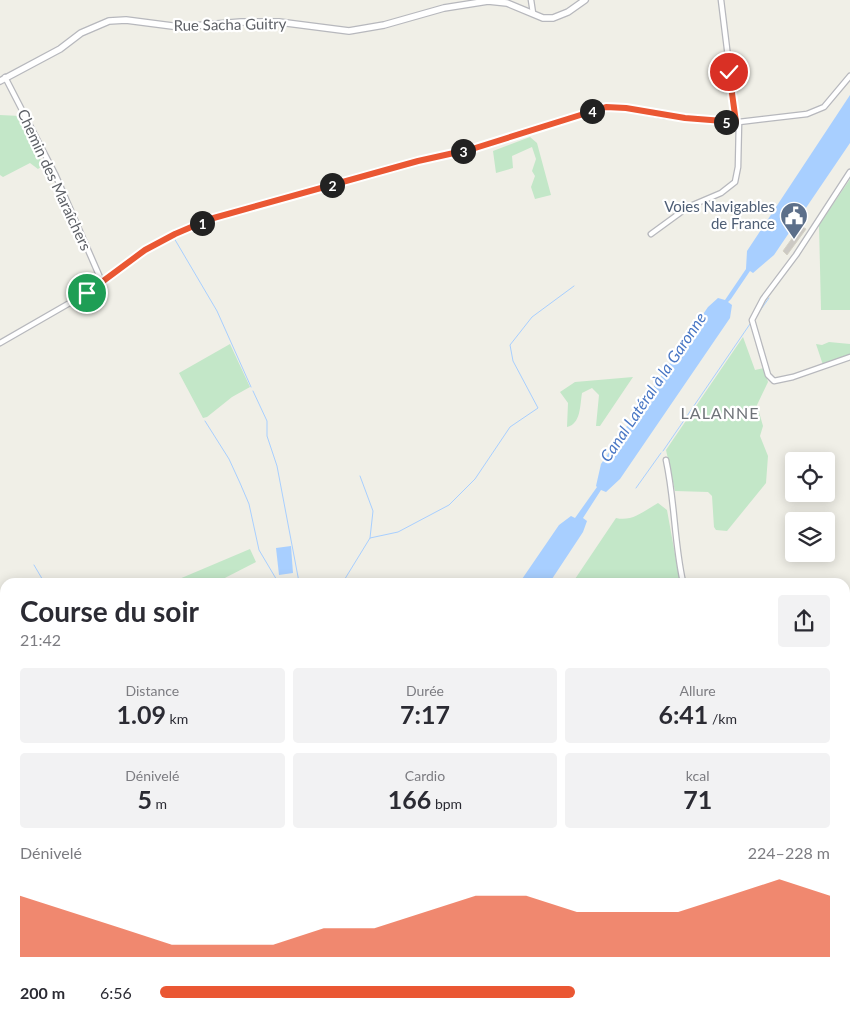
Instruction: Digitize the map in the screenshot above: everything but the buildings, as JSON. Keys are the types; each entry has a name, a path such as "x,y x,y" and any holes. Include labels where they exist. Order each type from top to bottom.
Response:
{"street":[{"name":"Rue Sacha Guitry","path":"2,79 60,49 96,25 109,21 126,20 180,27 241,22 279,22 349,31 384,25 444,8 488,0 507,3 543,18 553,18 576,3 585,0"},
{"path":"531,0 533,13"},
{"path":"651,234 688,207 721,193 735,182 738,167 737,122 721,0"},
{"path":"0,343 102,282 145,250 175,234 210,219 418,161 472,149 606,107 626,108 685,118 737,122 817,112 829,102 850,76"},
{"name":"Chemin des Maraîchers","path":"2,79 54,174 102,282"},
{"path":"850,172 796,255 762,299 752,320 768,375 774,381 800,375 850,357"},
{"path":"666,460 671,482 678,558 682,578"}],"green space":[{"path":"0,115 20,116 43,165 38,169 30,163 3,177 0,175"},
{"path":"530,137 537,143 551,195 535,199 531,187 535,176 532,171 536,159 532,147 512,156 513,168 496,173 493,151"},
{"path":"850,179 850,310 821,310 819,225"},
{"path":"743,337 755,370 764,368 768,382 757,405 763,426 760,436 768,456 766,483 727,531 716,530 714,527 712,496 708,492 675,491 666,450"},
{"path":"829,342 850,344 850,355 823,365 816,344 822,345"},
{"path":"230,344 250,387 232,397 207,417 203,418 179,373"},
{"path":"633,377 600,426 596,426 599,395 592,388 582,393 577,418 572,425 567,427 568,403 560,392 575,382"},
{"path":"658,503 667,510 679,578 576,578 616,518 633,517"},
{"path":"250,549 256,562 225,578 181,578"}],"water":[{"path":"850,95 850,143 774,255 753,273 750,271 728,302 732,305 730,318 620,479 606,492 601,490 583,518 587,521 583,532 553,578 523,578 559,525 571,516 575,518 597,487 601,464 708,307 718,298 725,300 746,269 747,251"},
{"path":"291,546 293,573 279,575 276,548"}],"waterway":[{"path":"174,238 217,311 251,387"},
{"path":"345,578 370,538 398,532 449,505 475,479 510,427 538,408 513,361 510,345 532,317 574,286"},
{"path":"759,312 769,298"},
{"path":"663,451 750,324"},
{"path":"253,391 267,421 267,436 277,466 298,578"},
{"path":"205,421 229,459 240,483 249,504 259,550 276,578"},
{"path":"636,488 661,453"},
{"path":"360,476 373,511 370,538"},
{"path":"34,565 42,578"}],"place":[{"name":"Voies Navigables de France","path":"794,240"}],"district":[{"name":"LALANNE","path":"720,413"}],"route":[{"path":"87,293 145,250 175,234 210,219 286,200 346,180 472,149 606,107 626,108 665,116 736,122 729,72"}],"water label":[{"name":"Canal Latéral à la Garonne","path":"653,387"}]}
